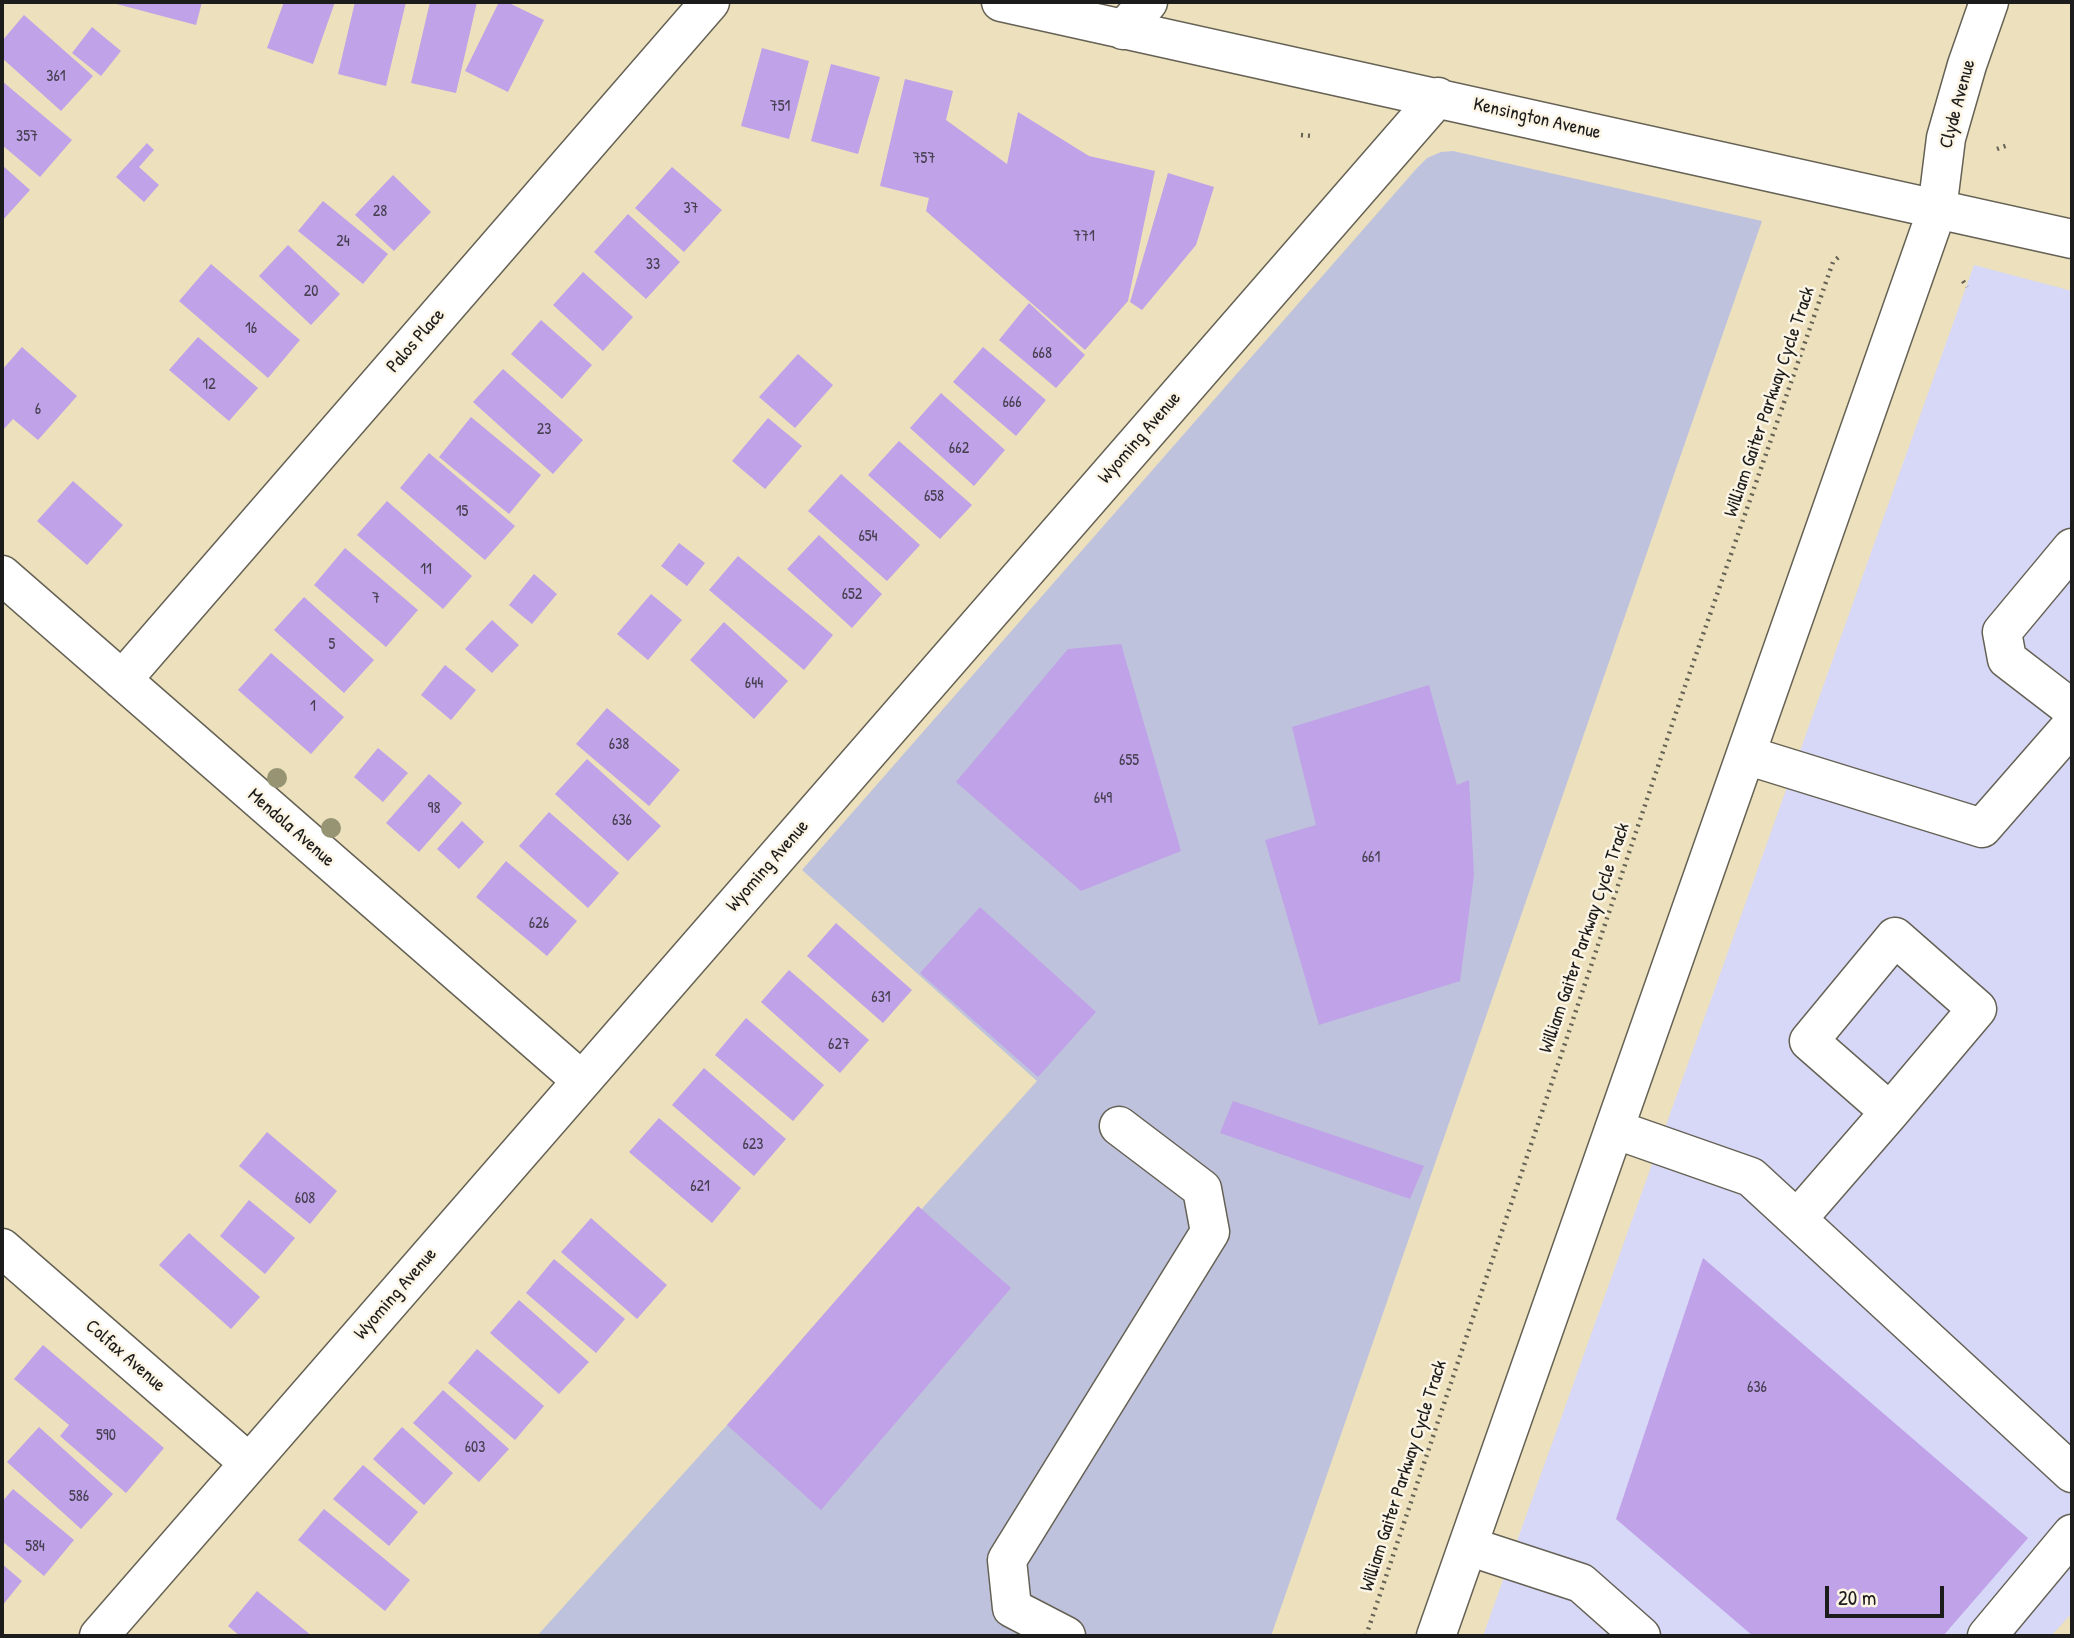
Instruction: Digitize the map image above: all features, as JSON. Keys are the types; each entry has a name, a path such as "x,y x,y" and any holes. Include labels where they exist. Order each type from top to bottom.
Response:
{"street":[{"name":"Palos Place","path":"122,680 710,2"},
{"name":"Kensington Avenue","path":"1001,2 2072,239"},
{"path":"1123,30 1148,2"},
{"name":"Clyde Avenue","path":"1436,1636 1937,210 1946,138 1989,2"},
{"name":"Wyoming Avenue","path":"99,1636 1438,97"},
{"path":"2072,548 2002,632 2007,659 2072,709"},
{"name":"Mendola Avenue","path":"2,575 581,1080"},
{"path":"1746,755 1982,828 2072,725"},
{"path":"1798,1218 1890,1112 1977,1009 1895,937 1809,1041 1890,1112"},
{"path":"1066,1636 1012,1608 1007,1560 1210,1232 1202,1189 1119,1126"},
{"path":"1614,1129 1751,1177 2072,1473"},
{"name":"Colfax Avenue","path":"2,1248 249,1463"},
{"path":"1987,1636 2072,1534"},
{"path":"1468,1546 1581,1583 1641,1636"}],"path":[{"path":"1301,135 1312,136"},
{"path":"1997,149 2008,145"},
{"name":"William Gaiter Parkway Cycle Track","path":"1366,1636 1683,692 1833,262 1841,255"},
{"path":"1964,281 1967,287"}],"shaded area":[{"path":"1453,151 1762,221 1271,1636 537,1636 1037,1081 802,870 1417,168 1427,158 1441,152"},
{"path":"1974,265 2072,291 2072,1613 2051,1636 1483,1636"}],"building":[{"path":"109,2 202,2 196,25"},
{"path":"284,2 335,2 313,64 267,48"},
{"path":"355,2 406,2 386,86 338,74"},
{"path":"430,2 477,2 456,93 411,83"},
{"path":"499,2 507,2 544,20 508,92 465,71"},
{"path":"24,15 93,76 61,111 2,58 2,41"},
{"path":"92,27 121,51 101,76 72,53"},
{"path":"762,48 809,61 789,139 741,126"},
{"path":"831,64 880,77 858,154 811,141"},
{"path":"905,79 953,91 946,120 1007,164 1018,112 1089,156 1155,171 1128,301 1085,350 926,211 929,198 880,186"},
{"path":"2,81 72,140 40,177 2,145"},
{"path":"147,143 154,150 139,167 159,185 144,202 116,177"},
{"path":"2,165 30,190 2,221"},
{"path":"672,167 722,210 684,252 635,208"},
{"path":"1168,173 1214,187 1196,245 1142,310 1130,302"},
{"path":"393,175 431,212 394,251 355,215"},
{"path":"323,201 388,254 363,284 298,231"},
{"path":"628,214 680,262 646,299 594,252"},
{"path":"288,245 340,294 311,325 259,276"},
{"path":"211,264 300,340 268,378 179,301"},
{"path":"583,272 633,317 603,351 553,305"},
{"path":"1029,303 1085,355 1056,388 999,340"},
{"path":"541,320 592,365 562,399 511,354"},
{"path":"198,337 258,388 229,421 169,370"},
{"path":"22,347 77,396 38,440 13,419 2,431 2,370"},
{"path":"983,347 1046,400 1016,436 953,382"},
{"path":"798,354 833,385 795,428 759,397"},
{"path":"503,369 583,440 553,474 473,402"},
{"path":"941,393 1005,450 974,486 910,428"},
{"path":"471,417 541,475 509,514 439,457"},
{"path":"768,418 802,446 765,489 732,461"},
{"path":"899,441 972,505 940,539 868,475"},
{"path":"429,453 515,526 485,560 400,488"},
{"path":"841,474 920,545 887,581 808,511"},
{"path":"73,481 123,525 87,565 37,521"},
{"path":"387,501 472,576 443,609 357,535"},
{"path":"819,535 882,594 852,628 787,569"},
{"path":"679,543 705,563 687,586 661,566"},
{"path":"345,548 418,610 386,647 314,585"},
{"path":"738,556 833,635 804,670 709,590"},
{"path":"534,574 557,594 532,624 509,605"},
{"path":"651,594 682,620 648,660 617,634"},
{"path":"304,597 374,660 344,693 274,630"},
{"path":"492,620 519,645 492,673 465,649"},
{"path":"724,622 788,681 754,719 690,660"},
{"path":"1121,644 1181,851 1081,891 956,782 1068,649"},
{"path":"271,653 344,717 311,754 238,690"},
{"path":"445,665 476,690 451,720 421,695"},
{"path":"1429,685 1457,785 1469,780 1474,875 1460,981 1319,1025 1265,840 1316,825 1292,727"},
{"path":"607,708 680,770 649,806 576,744"},
{"path":"378,748 408,773 383,802 354,777"},
{"path":"587,759 661,826 628,861 555,794"},
{"path":"429,774 462,803 419,852 386,823"},
{"path":"549,812 619,873 588,908 519,846"},
{"path":"462,821 484,842 459,869 437,849"},
{"path":"506,861 577,921 547,956 476,897"},
{"path":"980,907 1096,1012 1038,1077 920,973"},
{"path":"836,923 912,990 883,1023 807,956"},
{"path":"789,970 869,1040 840,1073 761,1002"},
{"path":"746,1018 824,1085 793,1121 715,1055"},
{"path":"704,1068 786,1139 754,1176 672,1105"},
{"path":"1233,1101 1424,1166 1410,1199 1220,1133"},
{"path":"659,1118 741,1188 712,1223 629,1152"},
{"path":"267,1132 337,1191 310,1224 239,1166"},
{"path":"249,1200 295,1238 265,1274 220,1236"},
{"path":"918,1206 1011,1288 821,1510 727,1425"},
{"path":"591,1218 667,1285 637,1319 561,1252"},
{"path":"189,1233 260,1297 231,1329 159,1265"},
{"path":"1703,1258 2028,1538 1943,1636 1753,1636 1616,1519"},
{"path":"554,1259 625,1319 596,1353 526,1293"},
{"path":"519,1300 589,1362 559,1394 490,1333"},
{"path":"43,1345 164,1448 126,1493 60,1436 69,1425 14,1379"},
{"path":"477,1349 544,1406 515,1440 448,1383"},
{"path":"443,1390 509,1449 479,1482 413,1423"},
{"path":"39,1427 113,1494 81,1529 7,1462"},
{"path":"402,1427 453,1473 424,1505 373,1459"},
{"path":"363,1465 418,1512 389,1546 333,1499"},
{"path":"13,1489 74,1540 44,1576 2,1541 2,1502"},
{"path":"324,1509 410,1580 385,1611 298,1540"},
{"path":"2,1564 22,1581 2,1606"},
{"path":"257,1591 312,1636 240,1636 228,1626"}]}
